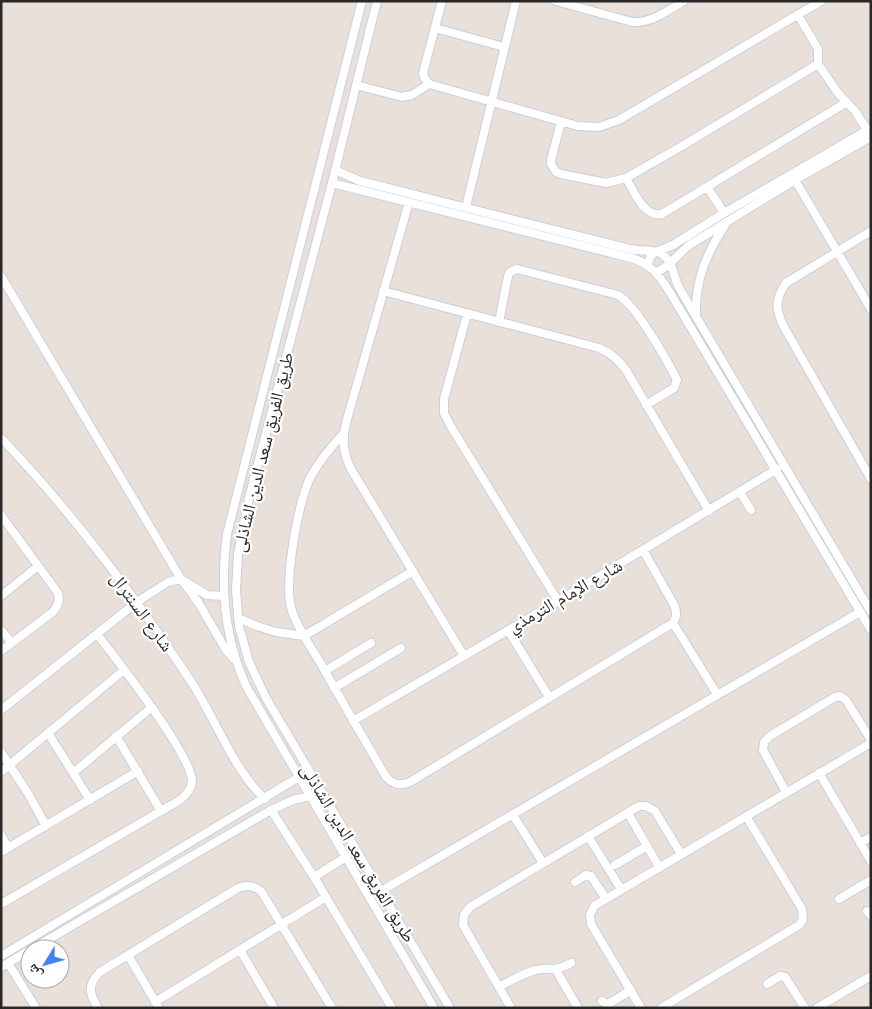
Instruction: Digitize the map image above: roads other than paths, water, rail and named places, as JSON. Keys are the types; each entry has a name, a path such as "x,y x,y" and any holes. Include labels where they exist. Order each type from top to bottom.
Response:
{"street":[{"name":"طريق الفريق سعد الدين الشاذلى","path":"362,1 227,534 224,564 224,596 227,626 235,660 246,686 435,1008"},
{"name":"طريق الفريق سعد الدين الشاذلى","path":"377,1 332,183 249,498 238,554 236,590 238,618 253,671 284,727 450,1007"},
{"path":"442,1 423,73 429,84 561,122 589,128 609,125 821,1"},
{"path":"466,207 516,1"},
{"path":"556,1 632,22 651,20 684,1"},
{"path":"657,272 670,263 682,250 726,223 770,191 870,132 838,93 818,64 818,49 798,15"},
{"path":"435,28 504,47"},
{"path":"561,122 551,160 551,164 556,172 606,183 626,178 818,64"},
{"path":"356,86 402,97 412,95 429,84"},
{"path":"626,178 648,212 658,215 662,214 847,102"},
{"path":"648,264 650,257 657,252 676,243 724,213 795,180 829,157"},
{"path":"335,170 360,181 466,207 499,220"},
{"path":"795,180 871,309"},
{"path":"358,190 360,181"},
{"path":"332,183 436,208 509,222 632,254 648,264 657,272 670,290 769,447 777,469 793,489 871,612"},
{"path":"707,186 724,213"},
{"path":"436,208 438,200"},
{"path":"409,202 343,434 345,457 464,656"},
{"path":"696,316 696,292 702,269 708,252 726,223"},
{"path":"871,231 786,283 777,301 778,315 871,479"},
{"path":"676,243 678,248 682,250"},
{"path":"632,254 657,252 665,256 670,263 678,286 871,630"},
{"path":"499,322 508,276 513,270 517,269 618,295 630,305 677,380 674,388 646,404"},
{"path":"1,276 181,579 198,602 222,644 235,660"},
{"path":"670,290 678,286"},
{"path":"383,291 599,348 608,352 626,370 708,511"},
{"path":"467,314 444,399 444,413 450,426 558,601"},
{"path":"260,404 268,411 273,408"},
{"path":"255,425 258,423 265,424 267,431"},
{"path":"343,434 317,466 302,500 291,565 288,596 304,636 353,721 386,777 397,785 404,785 673,623 676,618 674,605 642,550"},
{"name":"شارع السنترال","path":"1,438 29,467 137,602 201,696 251,786 265,799"},
{"name":"شارع الإمام الترمذي","path":"353,721 558,601 777,469"},
{"path":"740,492 751,510"},
{"path":"1,515 58,593 59,599 58,606 53,612 1,651"},
{"path":"1,584 4,594 38,566"},
{"path":"238,618 276,632 304,636 413,571"},
{"path":"1,710 137,602 168,582 181,579 206,595 224,596"},
{"path":"843,583 851,579"},
{"path":"381,891 860,612"},
{"path":"673,623 718,694"},
{"path":"1,630 12,642"},
{"path":"508,630 549,697"},
{"path":"1,904 188,794 192,783 190,772 184,759 152,707 97,634"},
{"path":"325,671 371,643"},
{"path":"334,688 401,648"},
{"path":"1,772 124,670"},
{"path":"642,1008 591,924 590,915 592,910 621,889 819,773 871,741 846,700 840,696 835,697 770,736 764,742 763,750 786,792"},
{"path":"73,773 152,707"},
{"path":"272,732 280,736 283,733 284,727"},
{"path":"48,733 90,800"},
{"path":"116,736 161,811"},
{"path":"285,754 288,746 297,749"},
{"path":"1,752 46,826"},
{"path":"1,835 5,850 138,772"},
{"path":"819,773 871,861"},
{"path":"1,956 300,777"},
{"path":"286,786 293,800"},
{"path":"50,939 271,810 293,800 310,796"},
{"path":"512,1008 463,925 464,915 470,907 643,805 652,808 681,854"},
{"path":"271,810 314,877 392,1008"},
{"path":"628,813 659,867"},
{"path":"513,815 543,864"},
{"path":"661,1008 799,926 804,920 802,909 746,816"},
{"path":"588,836 621,889"},
{"path":"860,843 871,837"},
{"path":"615,865 647,846"},
{"path":"314,877 346,857"},
{"path":"575,882 586,875 591,876 606,899"},
{"path":"839,899 871,880"},
{"path":"98,1008 91,995 90,986 100,972 238,888 246,885 254,886 261,891 332,1008"},
{"path":"128,955 157,1005 240,950 326,897"},
{"path":"240,950 274,1008"},
{"path":"20,956 5,965 36,1008"},
{"path":"499,987 530,972 545,969 556,970 571,963"},
{"path":"556,970 578,1008"},
{"path":"767,984 780,976 785,977 805,1008"},
{"path":"817,1008 830,1005 871,976"},
{"path":"424,990 428,994 433,994 438,991 436,984"},
{"path":"602,1001 610,1003 631,990"},
{"path":"435,1008 442,1002 445,1002 450,1007"}]}
